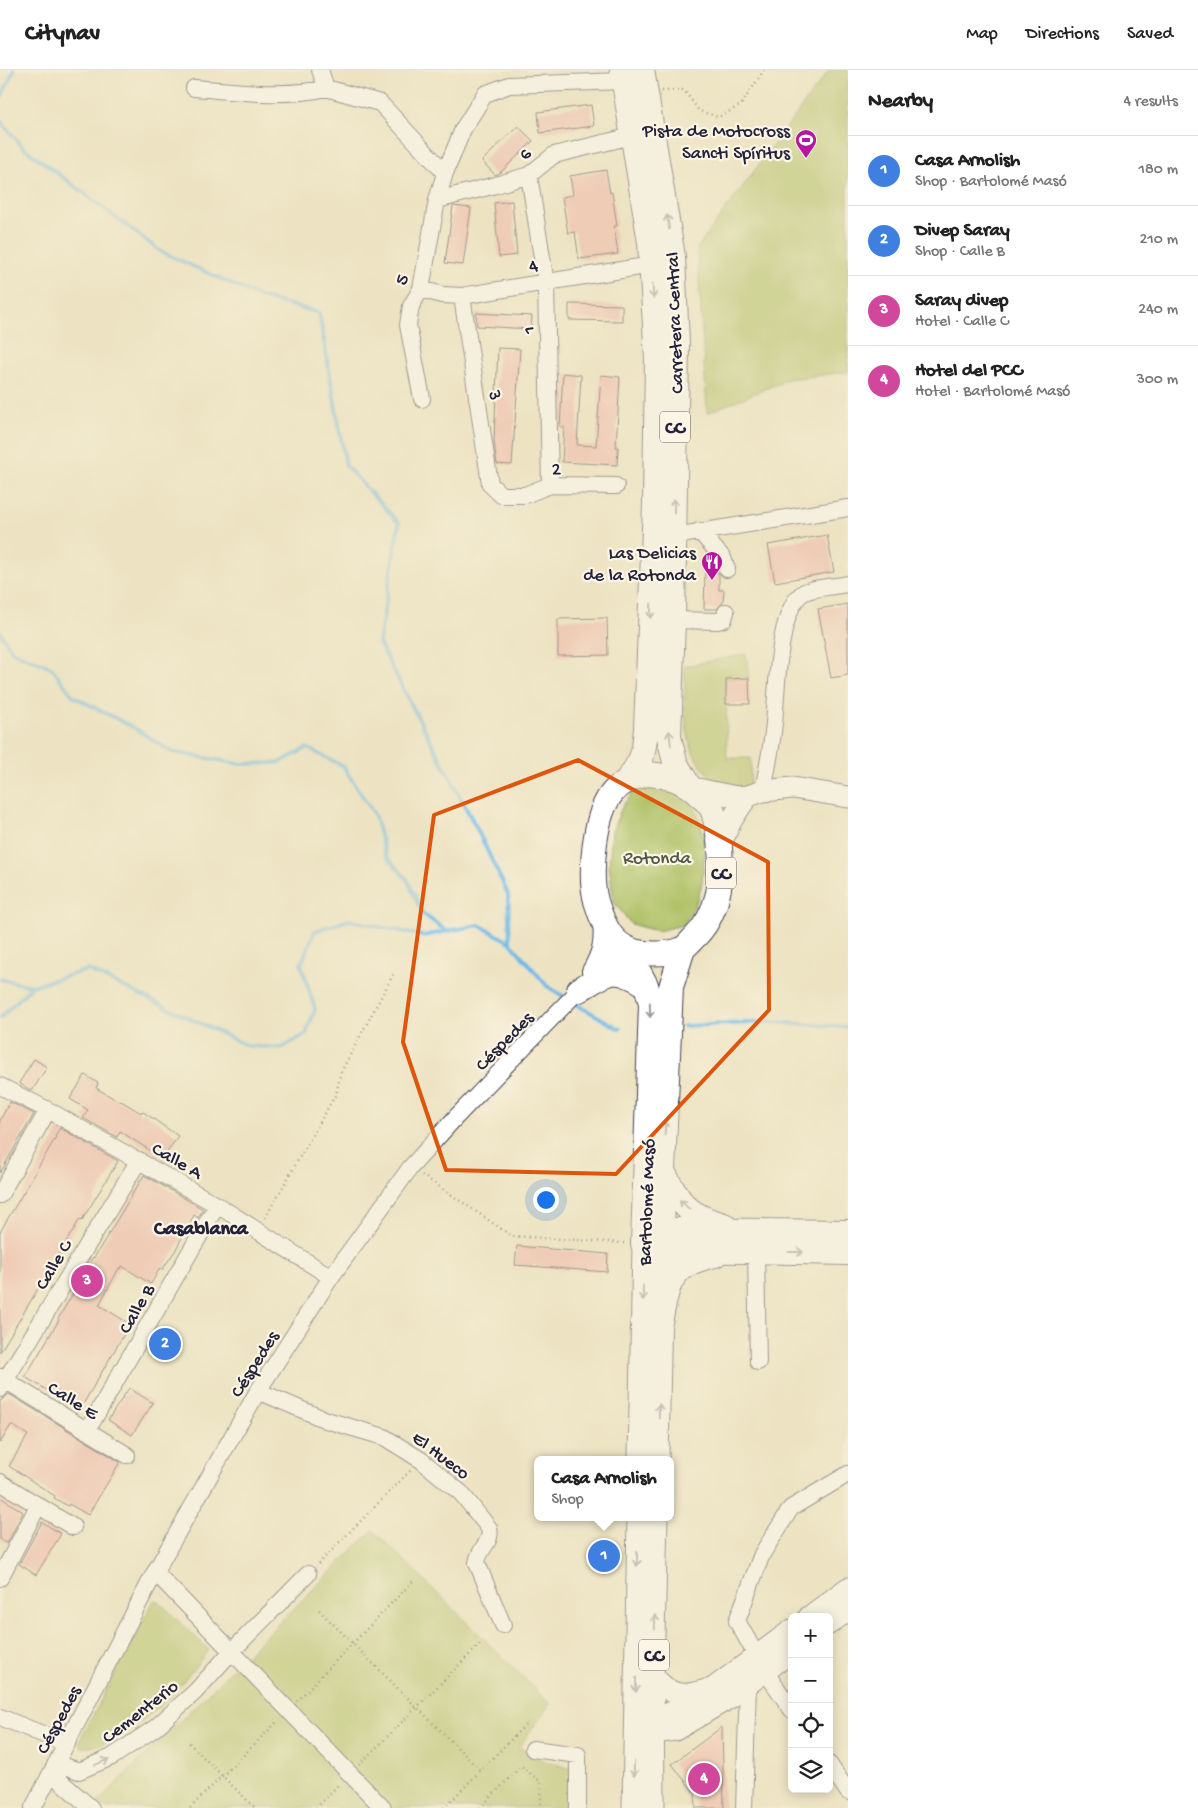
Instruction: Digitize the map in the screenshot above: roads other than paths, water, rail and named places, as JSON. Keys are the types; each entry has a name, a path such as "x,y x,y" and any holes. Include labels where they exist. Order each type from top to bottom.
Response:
{"highway":[{"name":"Carretera Central","path":"627,780 638,767 644,753 646,728 655,504 657,359 650,242 632,136 633,78"},
{"name":"Carretera Central","path":"633,78 673,257 677,343 673,620 669,737 675,762 690,786"},
{"name":"CC","path":"626,948 617,942 601,916 593,889 593,855 602,814 612,793 627,780 646,774 670,776 690,786 710,806 716,823 721,877 717,897 712,912 699,933 683,949"},
{"path":"626,948 654,953 666,953 683,949"},
{"name":"Bartolomé Masó","path":"626,948 646,985 651,1004 653,1240"},
{"name":"Bartolomé Masó","path":"653,1240 663,1170 671,987 683,949"},
{"path":"577,992 604,974 615,972 623,972 646,985"},
{"path":"663,1170 674,1192 685,1207 705,1220 735,1228 759,1242"},
{"path":"653,1240 676,1230 848,1253"},
{"path":"660,1322 667,1287 677,1272 688,1264 732,1252 759,1242 848,1232"},
{"path":"653,1240 687,1250 732,1252"}],"main road":[{"path":"690,786 736,797 792,788 848,797"},
{"path":"720,850 732,817 756,794"},
{"name":"Bartolomé Masó","path":"653,1240 660,1322 658,1456"},
{"name":"Bartolomé Masó","path":"639,1456 653,1240"},
{"name":"CC","path":"638,1521 645,1727 654,1801"},
{"name":"CC","path":"633,1808 654,1676 657,1521"},
{"path":"814,1613 848,1588"},
{"path":"833,1621 848,1610"},
{"path":"654,1801 660,1764 667,1751 722,1692 761,1663 788,1634"},
{"path":"645,1727 692,1704 748,1684 761,1663 788,1653"},
{"path":"654,1676 665,1689 673,1693 722,1692"}],"street":[{"path":"320,70 326,88"},
{"name":"5","path":"422,399 408,325 411,306 421,289 437,200 446,173 463,129 485,94 509,85 633,78"},
{"path":"194,88 292,92 314,91 326,88 380,103 446,173"},
{"name":"6","path":"437,200 529,175 554,155 632,136"},
{"name":"1","path":"529,175 546,282 550,485"},
{"name":"4","path":"421,289 442,295 462,296 652,265"},
{"name":"3","path":"462,296 490,484 501,496"},
{"name":"2","path":"501,496 525,495 550,485 616,486"},
{"path":"674,536 848,508"},
{"path":"699,531 723,558 727,569"},
{"path":"756,794 774,725 777,660 790,610 796,599 804,592 848,584"},
{"path":"673,620 718,621 724,619 726,612"},
{"name":"Céspedes","path":"577,992 599,955 602,939 601,916"},
{"name":"Céspedes","path":"33,1808 155,1572 258,1391 331,1277 410,1168 611,957 626,948"},
{"name":"Calle A","path":"0,1086 48,1110 218,1205 331,1277"},
{"path":"0,1194 48,1110"},
{"name":"Calle C","path":"2,1382 139,1160"},
{"name":"Calle B","path":"87,1432 218,1205"},
{"path":"758,1362 759,1242"},
{"name":"Calle E","path":"2,1382 127,1455"},
{"name":"El Hueco","path":"258,1391 326,1420 384,1437 421,1460 461,1493 489,1528 491,1535 479,1553 476,1563 503,1625"},
{"path":"788,1704 761,1663 737,1621 762,1554 791,1508 848,1474"},
{"path":"0,1482 73,1527"},
{"path":"0,1578 38,1506"},
{"path":"155,1572 383,1808"},
{"name":"Cementerio","path":"54,1768 79,1771 112,1757 155,1728 195,1692 232,1651 308,1574"},
{"path":"744,1808 748,1684"},
{"path":"0,1717 67,1744"},
{"path":"533,1749 578,1755 578,1808"},
{"path":"54,1768 91,1808"},
{"path":"833,1770 848,1792"}],"waterway":[{"path":"0,100 14,70"},
{"path":"0,121 23,147 160,251 260,297 319,313 346,466 399,523 379,643 476,827 508,894 510,942"},
{"path":"0,632 13,652 51,667 73,696 136,729 172,752 240,764 279,763 307,748 343,766 374,814 386,856 407,879 422,913 446,931"},
{"path":"0,979 32,986 88,970 248,1046 282,1048 306,1034 315,1009 301,964 315,931 349,920 423,936 479,925 510,942 547,986 566,998"},
{"path":"0,1018 32,986"},
{"path":"574,1003 620,1029"},
{"path":"684,1026 771,1022 848,1027"}],"place":[{"name":"Pista de Motocross Sancti Spíritus","path":"806,159"},
{"name":"Las Delicias de la Rotonda","path":"712,581"},
{"name":"Saray divep","path":"87,1281"},
{"name":"Divep Saray","path":"165,1344"},
{"name":"Casa Arnolish","path":"604,1556"},
{"name":"Hotel del PCC","path":"704,1779"}],"district":[{"name":"Casablanca","path":"201,1227"}],"park label":[{"name":"Rotonda","path":"657,856"}]}
